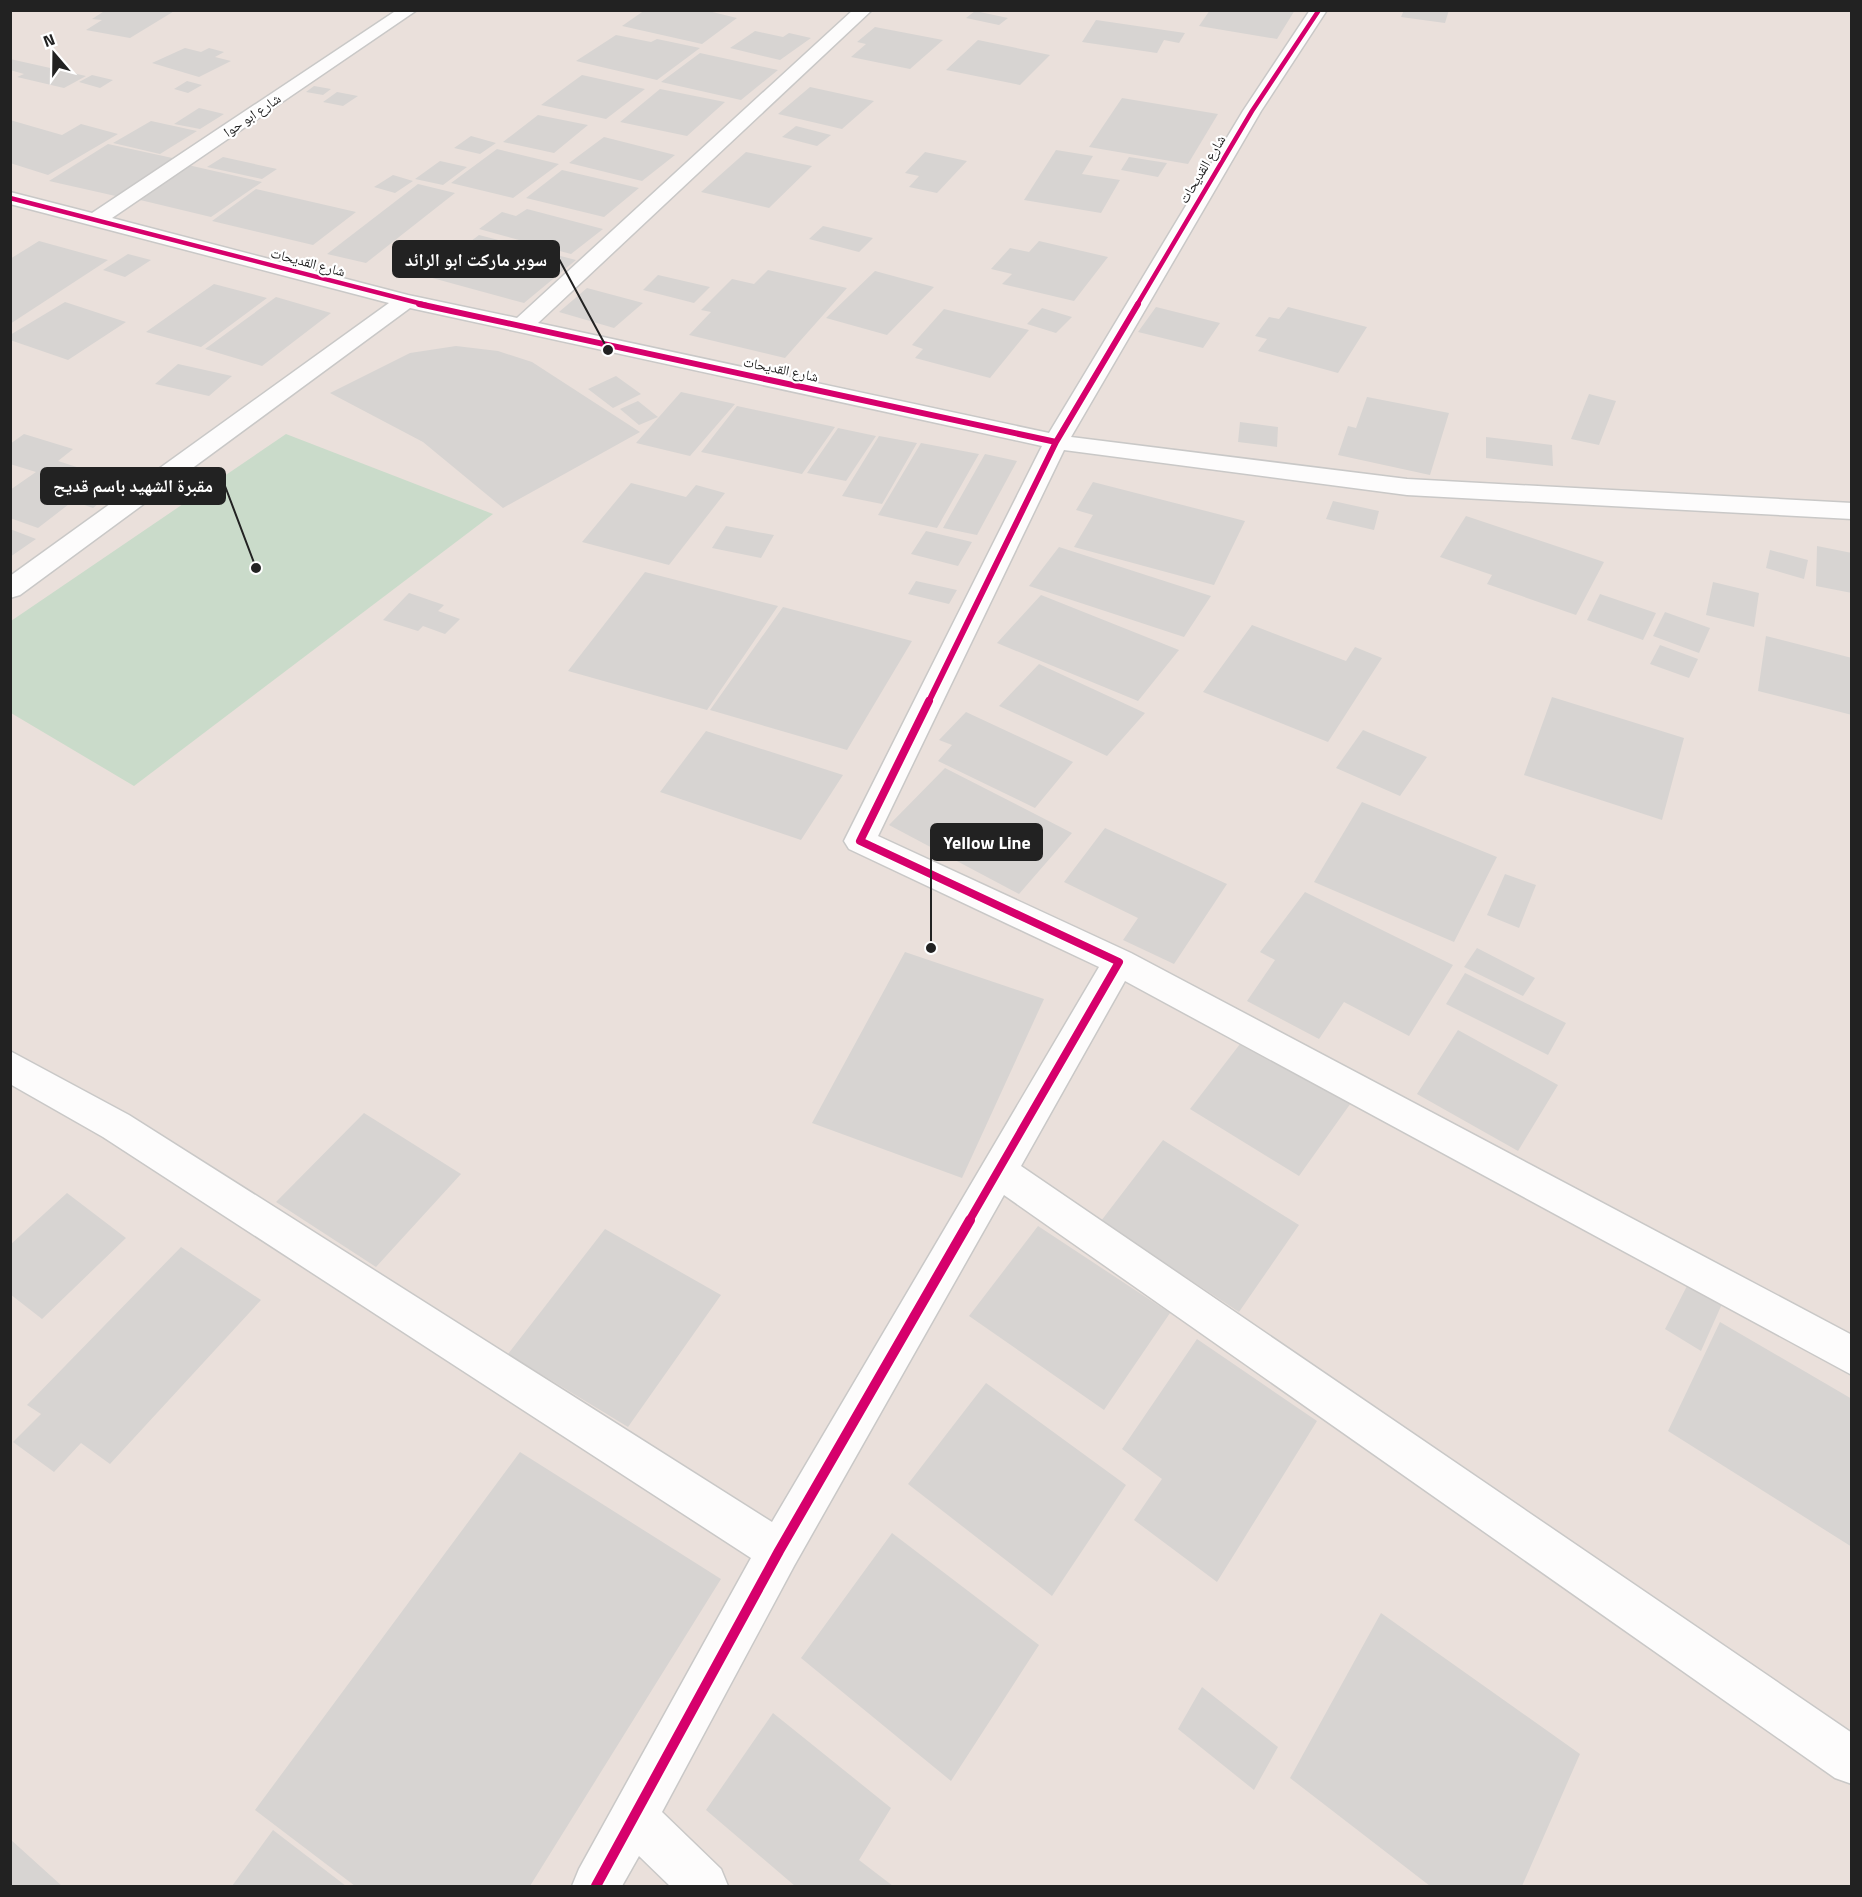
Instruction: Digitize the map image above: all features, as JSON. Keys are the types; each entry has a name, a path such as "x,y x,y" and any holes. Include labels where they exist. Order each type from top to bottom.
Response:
{"street":[{"name":"شارع ابو حوا","path":"95,220 409,10"},
{"path":"522,326 864,10"},
{"name":"شارع القديحات","path":"10,198 406,302 1056,442 1252,111 1319,10"},
{"path":"10,589 406,302"},
{"path":"1851,511 1407,487 1056,442 860,841 1119,962 1851,1356"},
{"path":"596,1887 778,1551 1119,962"},
{"path":"10,1066 116,1126 778,1551"},
{"path":"999,1171 1851,1761"},
{"path":"634,1818 704,1887"}],"shaded area":[{"path":"11,11 1851,11 1851,1886 11,1886"}],"green space":[{"path":"286,434 493,514 134,786 11,713 11,621"}],"building":[{"path":"106,10 176,10 130,38 86,30 102,20 92,19"},
{"path":"645,10 704,10 737,18 702,44 622,26"},
{"path":"1210,10 1295,10 1277,39 1199,26"},
{"path":"1404,10 1449,10 1445,23 1401,17"},
{"path":"975,11 1008,18 999,25 966,18"},
{"path":"1096,20 1185,33 1179,43 1164,40 1157,53 1082,42"},
{"path":"875,27 943,40 910,69 851,57 866,44 857,42"},
{"path":"755,31 783,37 789,33 811,38 780,60 730,48"},
{"path":"616,35 651,42 657,39 700,48 657,80 576,61"},
{"path":"978,40 1050,55 1020,85 946,70"},
{"path":"185,48 201,52 209,48 224,52 215,57 231,61 199,77 152,63"},
{"path":"700,53 778,70 741,100 661,82"},
{"path":"10,59 86,76 64,88 17,77 24,74 10,70"},
{"path":"92,75 113,80 100,88 79,82"},
{"path":"582,75 645,89 606,119 541,105"},
{"path":"187,81 202,85 188,93 174,89"},
{"path":"314,86 331,89 323,95 306,92"},
{"path":"810,87 874,101 842,129 778,114"},
{"path":"660,89 725,102 687,136 620,122"},
{"path":"337,92 358,96 343,106 323,102"},
{"path":"1122,98 1218,114 1188,164 1089,147"},
{"path":"199,108 224,114 200,129 174,124"},
{"path":"538,115 588,125 554,153 503,142"},
{"path":"10,120 62,135 81,124 118,134 48,175 10,163"},
{"path":"151,121 197,131 160,154 113,143"},
{"path":"796,126 831,135 817,146 782,137"},
{"path":"471,136 496,143 480,154 454,148"},
{"path":"604,137 675,155 642,181 569,163"},
{"path":"108,144 177,159 120,197 49,181"},
{"path":"497,149 559,164 513,198 451,183"},
{"path":"1056,150 1093,156 1082,174 1120,180 1101,213 1024,200"},
{"path":"746,152 812,166 769,208 701,192"},
{"path":"925,152 967,161 937,193 909,187 919,176 905,173"},
{"path":"223,157 277,169 262,179 207,167"},
{"path":"1129,157 1167,163 1158,177 1121,170"},
{"path":"440,161 467,167 443,185 415,179"},
{"path":"188,165 262,182 211,217 136,199"},
{"path":"562,170 639,188 604,217 526,198"},
{"path":"393,175 413,181 395,193 374,187"},
{"path":"418,184 455,193 366,263 327,254"},
{"path":"256,189 356,212 313,245 212,221"},
{"path":"527,209 603,229 571,254 479,229 502,212 516,216"},
{"path":"823,226 873,238 859,252 809,239"},
{"path":"479,235 576,260 524,303 425,276"},
{"path":"39,241 108,260 10,324 10,259"},
{"path":"1039,241 1108,257 1074,301 1002,284 1012,274 991,269 1010,248 1029,252"},
{"path":"128,254 151,260 125,277 103,270"},
{"path":"768,270 847,288 785,358 689,335 711,312 701,310 732,279 754,284"},
{"path":"875,271 934,287 887,335 826,318"},
{"path":"658,275 710,287 694,303 643,290"},
{"path":"214,284 267,298 201,347 146,332"},
{"path":"587,288 643,303 614,328 559,312"},
{"path":"276,297 331,313 262,366 205,349"},
{"path":"65,302 126,322 68,360 10,340 10,335"},
{"path":"1156,307 1220,323 1203,348 1138,332"},
{"path":"1288,307 1367,327 1338,373 1258,351 1267,339 1255,336 1269,317 1279,319"},
{"path":"1042,308 1072,317 1056,333 1027,324"},
{"path":"944,309 1029,330 990,378 915,358 923,349 912,345"},
{"path":"456,346 498,351 532,362 640,432 503,508 423,442 330,393 410,353"},
{"path":"178,364 232,376 209,396 155,384"},
{"path":"616,376 641,394 613,408 588,389"},
{"path":"681,392 735,404 690,456 636,443"},
{"path":"1589,394 1616,401 1599,445 1571,439"},
{"path":"1367,397 1449,413 1430,475 1338,455 1348,426 1356,428"},
{"path":"638,401 658,417 639,425 620,409"},
{"path":"737,406 835,427 802,474 701,452"},
{"path":"1240,422 1278,427 1277,447 1238,442"},
{"path":"838,428 876,436 846,481 807,473"},
{"path":"24,434 73,449 58,461 105,476 92,486 112,493 93,508 73,501 38,528 10,518 10,490 36,472 10,464 10,444"},
{"path":"879,436 917,443 882,504 842,496"},
{"path":"1486,437 1552,445 1553,466 1486,458"},
{"path":"921,443 979,454 937,528 878,515"},
{"path":"985,454 1017,461 977,535 943,528"},
{"path":"1093,482 1245,521 1214,585 1074,547 1093,515 1076,510"},
{"path":"631,483 686,497 696,485 725,493 669,565 582,542"},
{"path":"1333,501 1379,511 1374,530 1326,519"},
{"path":"1466,516 1604,562 1576,615 1487,584 1492,575 1440,557"},
{"path":"726,526 774,535 761,558 712,548"},
{"path":"10,529 36,539 10,557"},
{"path":"926,531 972,542 958,566 911,554"},
{"path":"1817,546 1852,553 1852,593 1816,586"},
{"path":"1059,547 1211,596 1184,637 1029,586"},
{"path":"1770,550 1808,560 1804,579 1766,568"},
{"path":"645,572 778,606 707,710 568,671"},
{"path":"916,581 957,590 949,604 908,594"},
{"path":"1713,582 1759,593 1754,627 1706,615"},
{"path":"409,593 444,605 438,611 460,619 445,634 423,626 418,631 383,620"},
{"path":"1600,594 1656,613 1643,640 1587,620"},
{"path":"1041,595 1179,650 1138,701 997,643"},
{"path":"783,607 912,641 847,750 710,710"},
{"path":"1665,612 1710,628 1699,653 1653,636"},
{"path":"1252,625 1346,661 1355,647 1382,658 1328,742 1203,692"},
{"path":"1766,636 1852,658 1852,715 1758,691"},
{"path":"1660,645 1698,659 1689,678 1650,664"},
{"path":"1039,664 1145,713 1107,756 999,706"},
{"path":"1552,697 1684,738 1662,820 1524,775"},
{"path":"966,712 1073,762 1035,808 938,761 952,745 939,740"},
{"path":"1363,730 1427,757 1400,796 1336,768"},
{"path":"706,731 843,775 801,840 660,792"},
{"path":"945,768 1072,833 1019,894 889,825"},
{"path":"1362,802 1497,857 1454,942 1314,882"},
{"path":"1105,828 1227,884 1174,964 1123,940 1138,918 1064,882"},
{"path":"1505,874 1536,885 1519,928 1487,915"},
{"path":"1305,892 1453,965 1409,1036 1344,1002 1319,1039 1247,1001 1275,960 1260,952"},
{"path":"1477,948 1535,978 1523,996 1464,967"},
{"path":"905,952 1044,999 962,1178 812,1123"},
{"path":"1465,973 1566,1023 1548,1055 1446,1004"},
{"path":"1458,1030 1558,1085 1518,1151 1417,1094"},
{"path":"1250,1031 1358,1093 1299,1176 1190,1109"},
{"path":"364,1113 461,1174 376,1267 276,1202"},
{"path":"1163,1140 1299,1225 1239,1312 1101,1221"},
{"path":"67,1193 126,1238 42,1319 10,1294 10,1245"},
{"path":"1038,1226 1170,1313 1104,1410 969,1316"},
{"path":"605,1229 721,1295 628,1427 508,1354"},
{"path":"181,1247 261,1300 110,1464 81,1443 54,1472 13,1442 41,1414 27,1405"},
{"path":"1688,1284 1722,1304 1701,1351 1665,1329"},
{"path":"1720,1322 1852,1399 1852,1547 1668,1431"},
{"path":"1197,1339 1317,1421 1217,1582 1134,1520 1162,1479 1122,1449"},
{"path":"986,1383 1126,1485 1052,1596 908,1484"},
{"path":"520,1452 721,1579 530,1886 355,1886 255,1810"},
{"path":"892,1533 1039,1645 951,1781 801,1658"},
{"path":"1381,1613 1580,1754 1522,1886 1430,1886 1290,1778"},
{"path":"1202,1687 1278,1747 1254,1790 1178,1729"},
{"path":"773,1713 891,1808 859,1860 893,1886 795,1886 706,1810"},
{"path":"273,1830 346,1886 232,1886"},
{"path":"10,1839 62,1886 10,1886"}],"cycle path":[{"path":"596,1886 779,1551 1119,962 860,841 1056,442 1252,111 1319,10"},
{"path":"10,198 406,301 1056,442"}],"place":[{"name":"سوبر ماركت ابو الرائد","path":"608,350"},
{"name":"مقبرة الشهيد باسم قديح","path":"256,568"},
{"name":"Yellow Line","path":"931,948"}]}
